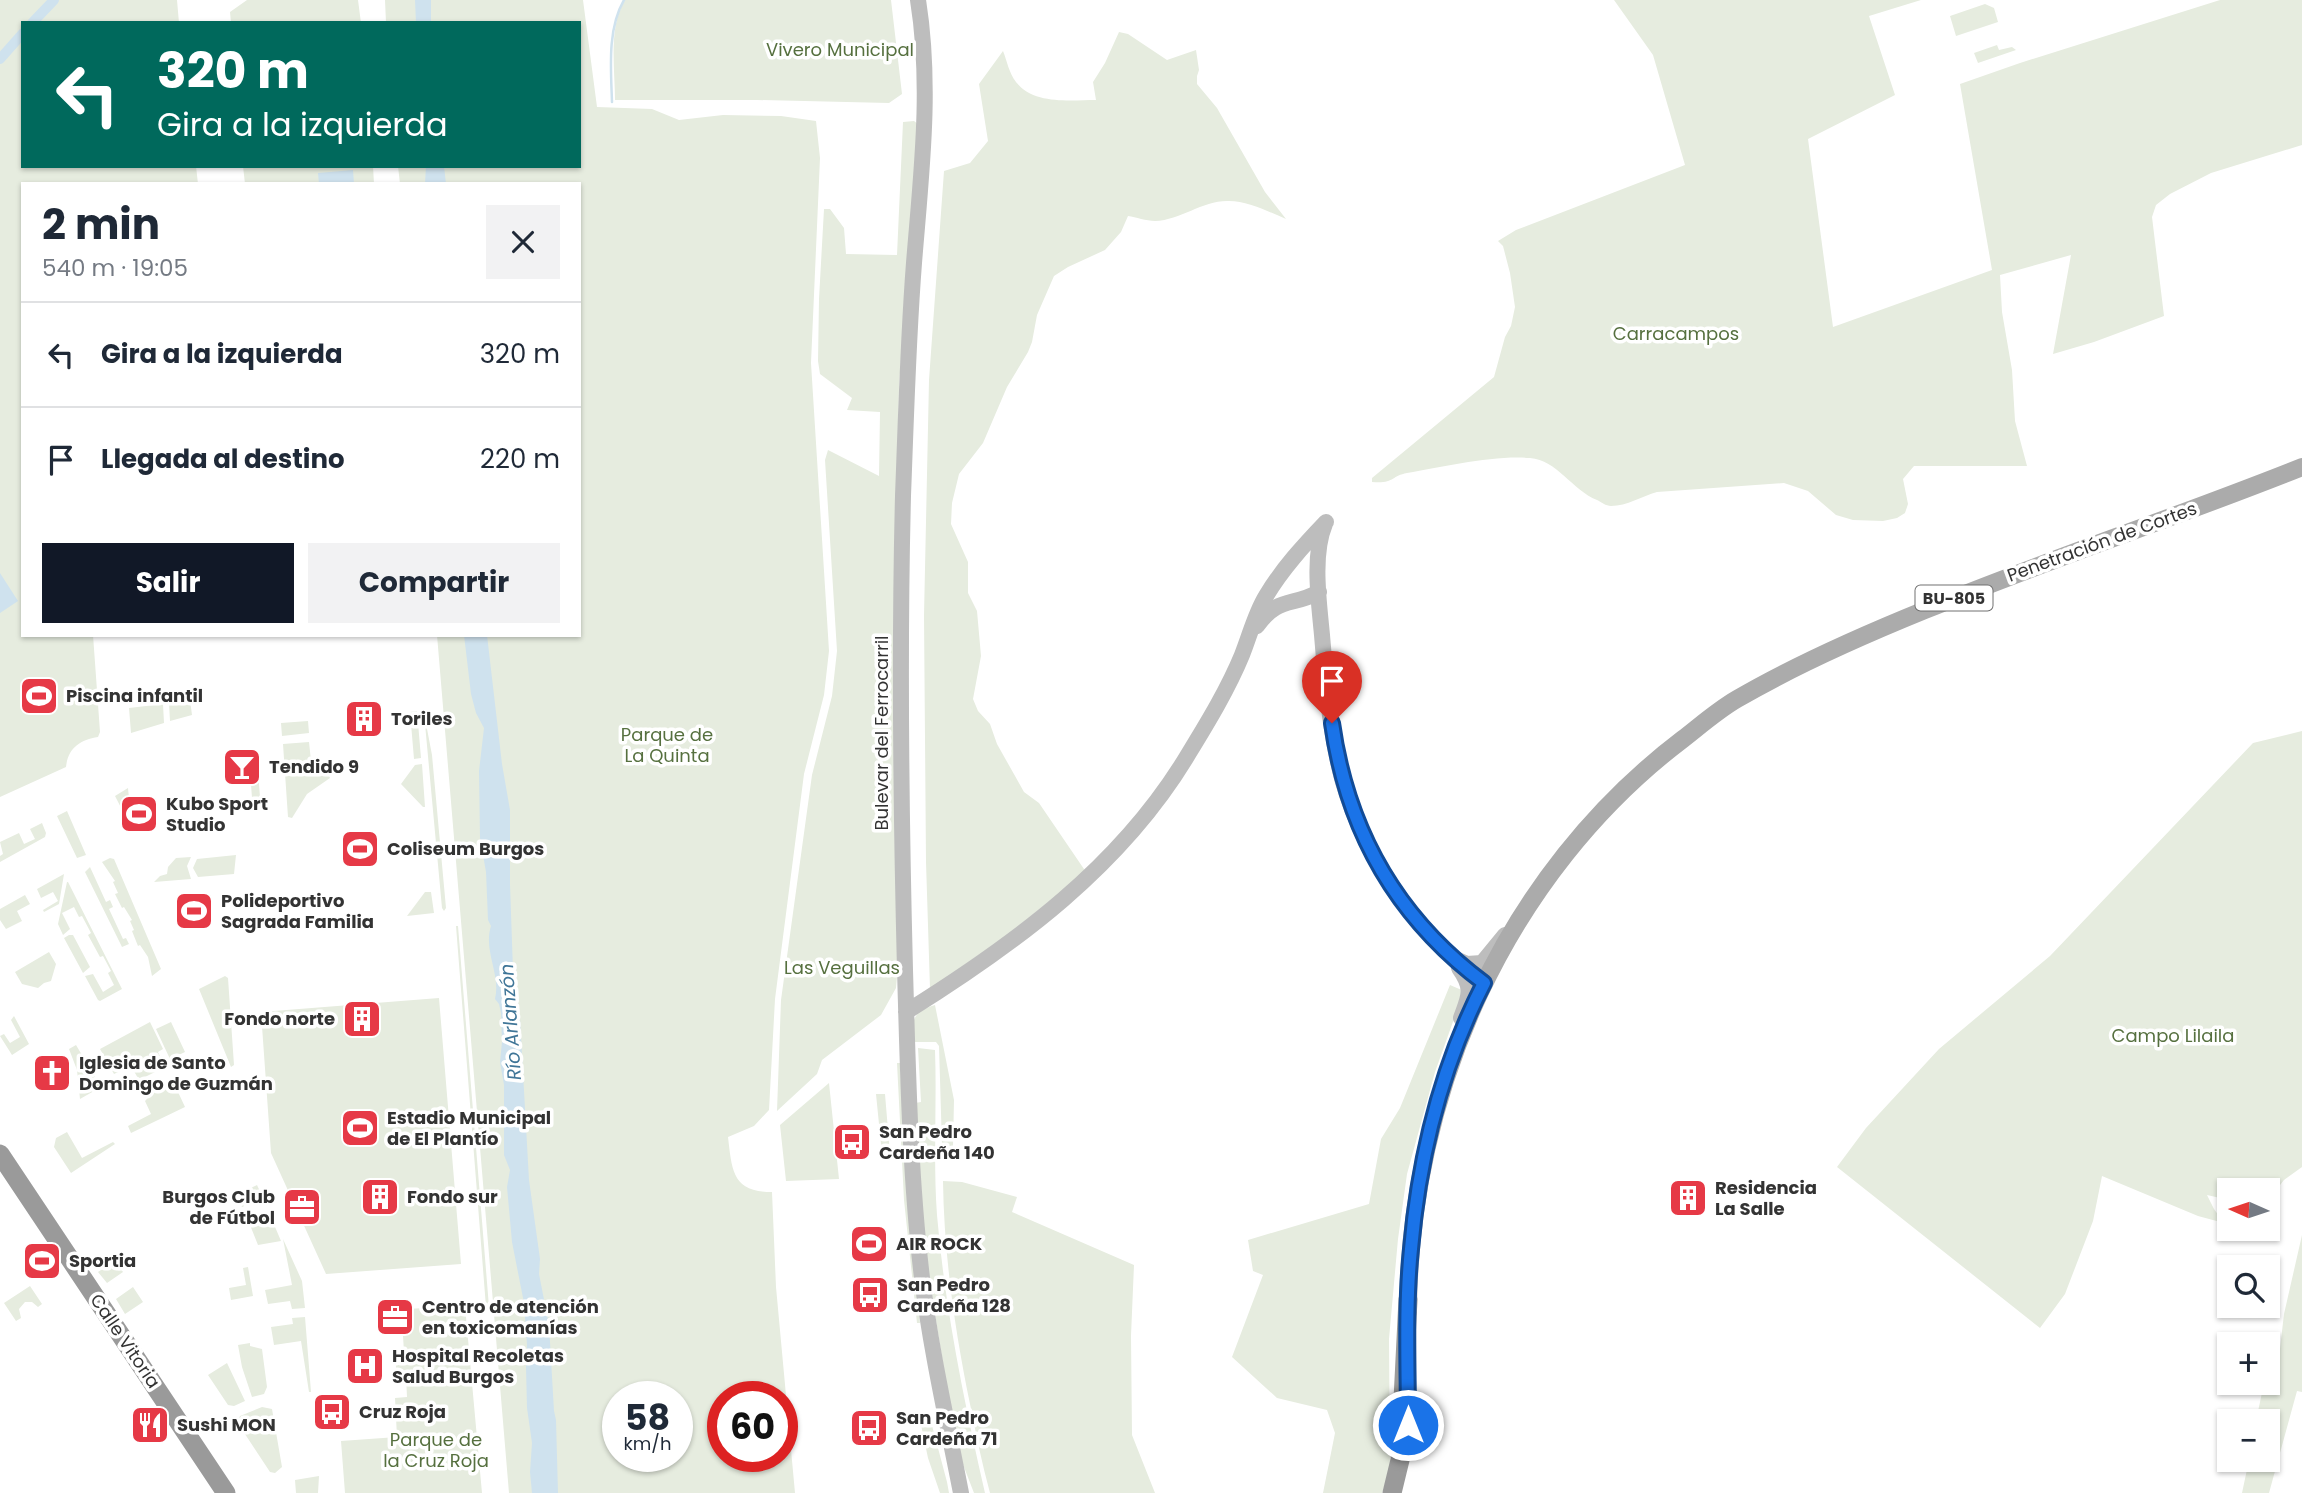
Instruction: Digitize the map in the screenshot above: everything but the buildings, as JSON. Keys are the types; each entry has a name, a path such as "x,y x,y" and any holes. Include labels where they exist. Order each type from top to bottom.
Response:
{"highway":[{"name":"Calle Vitoria","path":"0,1154 226,1493"},
{"name":"Calle Vitoria","path":"0,1172 215,1493"},
{"path":"1392,1493 1400,1460 1408,1299"},
{"path":"1403,1493 1411,1451 1413,1385 1408,1299"}],"main road":[{"name":"Penetración de Cortes","path":"1408,1299 1416,1200 1430,1129 1447,1072 1470,1011 1527,909 1561,860 1624,789 1661,756 1734,701 1828,651 1949,600 2302,467"}],"street":[{"name":"Bulevar del Ferrocarril","path":"918,0 923,45 925,110 906,401 901,671 906,1012 914,1185 922,1275 940,1396 961,1493"},
{"path":"906,1012 1037,922 1082,883 1131,834 1188,755 1235,670 1265,598 1294,557 1326,522 1320,541 1318,565 1320,616 1337,755 1348,797 1368,843 1398,894 1432,939 1484,983"},
{"path":"1294,557 1307,558 1318,565"},
{"path":"1248,639 1268,611 1282,603 1300,600 1319,592"},
{"path":"1300,600 1320,616"},
{"path":"1452,957 1466,964 1482,962 1527,909"},
{"path":"1447,1072 1452,1041 1469,995 1467,979 1452,957"},
{"name":"Bulevar del Ferrocarril","path":"955,1463 970,1493"}],"green space":[{"path":"0,0 177,0 179,21 21,21 21,168 196,168 198,182 21,182 21,637 93,637 100,732 98,737 86,740 72,750 66,767 0,797"},
{"path":"247,0 358,0 361,21 231,21 230,12"},
{"name":"Parque de La Quinta","path":"385,0 583,0 597,107 652,109 679,120 723,115 781,116 816,121 820,158 811,363 829,651 824,695 804,774 775,999 769,1110 754,1126 728,1137 736,1177 749,1188 772,1192 776,1287 785,1381 707,1381 707,1472 793,1472 795,1493 509,1493 437,637 581,637 581,182 400,182 398,168 581,168 581,21 386,21"},
{"name":"Vivero Municipal","path":"625,0 891,0 902,94 889,103 615,100 614,35"},
{"name":"Carracampos","path":"1614,0 1921,0 1869,16 1895,95 1808,139 1833,327 1992,270 1960,84 2220,0 2302,0 2302,145 2211,173 2170,194 2156,205 2152,217 2164,316 2053,354 2071,255 2000,275 2002,312 2012,370 2015,421 2027,466 1914,466 1903,479 1908,504 1905,513 1897,518 1883,521 1853,520 1836,515 1808,491 1784,483 1657,492 1617,506 1609,506 1580,490 1548,464 1530,458 1468,462 1402,474 1389,481 1372,482 1372,478 1494,377 1515,307 1510,273 1503,246 1498,241 1516,230 1685,165 1653,55"},
{"path":"1985,4 1994,8 1998,22 1956,36 1950,16"},
{"path":"1119,32 1128,34 1167,60 1196,50 1199,70 1197,84 1217,108 1265,192 1286,219 1236,201 1210,204 1165,220 1152,221 1128,216 1121,232 1105,250 1054,276 1037,315 1028,352 1007,387 983,443 959,474 952,503 951,524 968,562 968,593 977,611 981,656 973,699 978,711 990,724 997,744 1024,792 1039,803 1086,872 1006,936 930,989 924,616 929,380 944,171 970,163 988,141 979,84 1003,51 1016,82 1032,95 1053,100 1096,100 1093,82"},
{"path":"1997,45 1999,50 2012,47 2016,50 1978,63 1974,53"},
{"name":"Las Veguillas","path":"914,121 918,124 899,386 899,955 896,988 881,1015 822,1060 817,1074 777,1111 781,1000 812,775 832,696 837,651 825,460 828,450 879,476 880,412 847,410 852,398 820,374 819,299 824,209 830,209 844,228 846,254 897,255 903,122"},
{"path":"243,168 373,168 374,182 245,182"},
{"path":"190,700 192,715 170,721 169,703"},
{"path":"163,704 164,723 131,733 129,708"},
{"path":"417,711 421,758 414,759 410,712"},
{"path":"424,713 432,755 446,908 444,911 442,908"},
{"path":"308,721 309,733 282,736 281,723"},
{"name":"Campo Lilaila","path":"2302,731 2302,1167 2280,1185 2280,1178 2217,1178 2217,1197 2207,1195 2217,1213 2217,1221 2198,1216 2102,1176 2093,1221 2065,1294 2040,1328 1837,1167 1866,1128 1939,1049 2050,956 2253,743"},
{"path":"309,742 312,770 326,769 330,778 307,794 292,818 288,817 283,744"},
{"path":"249,758 257,758 260,797 252,798"},
{"path":"422,764 425,807 401,784 415,765"},
{"path":"128,788 132,829 115,796"},
{"path":"67,811 86,855 77,858 57,816"},
{"path":"42,823 45,837 0,862 0,856 3,854 0,842 19,833 24,844 35,839 30,829"},
{"path":"236,855 234,874 198,877 193,868 197,859"},
{"path":"191,857 187,866 191,879 154,882 167,874 168,867 176,858"},
{"path":"114,859 161,969 152,976 148,957 140,945 138,946 132,931 132,920 115,894 118,893 113,882 115,881 102,862"},
{"path":"90,867 106,902 110,900 113,907 109,909 123,939 126,938 129,944 122,947 85,872"},
{"path":"64,874 59,904 44,912 43,910 58,901 53,892 41,898 37,889"},
{"path":"67,882 122,989 100,1001 85,976 93,974 103,992 114,985 108,973 111,971 88,935 91,933 82,916 79,917 74,907 62,913 70,929 63,935 58,924"},
{"path":"425,892 431,892 434,913 407,916"},
{"path":"25,895 30,904 17,911 22,921 6,929 0,920 0,909"},
{"path":"458,926 489,1307 486,1307"},
{"path":"73,935 90,967 83,973 64,938"},
{"path":"49,952 56,964 51,981 38,988 22,984 15,972"},
{"path":"225,976 228,978 234,1065 231,1067 199,989"},
{"path":"1450,985 1464,991 1435,1072 1407,1174 1398,1239 1389,1339 1390,1469 1382,1493 1323,1493 1335,1433 1327,1410 1277,1398 1232,1357 1263,1275 1253,1271 1248,1240 1369,1204 1381,1139 1400,1108"},
{"name":"Estadio Municipal de El Plantío","path":"439,998 461,1264 326,1274 271,1153 261,1012"},
{"path":"935,1005 954,1100 953,1146 942,1146 939,1046 936,1042 912,1042 915,1018"},
{"path":"14,1016 29,1044 12,1055 0,1036 4,1034 10,1043 20,1037 11,1020"},
{"path":"150,1022 163,1049 158,1052 165,1067 139,1080 131,1066 114,1074 100,1049"},
{"path":"171,1022 185,1052 170,1059 156,1029"},
{"path":"76,1045 101,1087 80,1099 77,1070 69,1049"},
{"path":"918,1048 935,1050 936,1194 940,1250 956,1355 985,1493 974,1493 957,1449 926,1259 915,1103 921,1102"},
{"path":"897,1063 900,1063 907,1200 920,1323 917,1323 904,1200"},
{"path":"172,1079 185,1107 131,1133 128,1126 151,1114 145,1101 160,1085"},
{"path":"829,1083 839,1179 786,1181 780,1125"},
{"path":"876,1094 885,1094 890,1154 882,1154"},
{"path":"67,1132 82,1158 113,1142 115,1144 71,1173 54,1147 56,1138"},
{"path":"943,1181 962,1182 1017,1197 1012,1212 1134,1265 1131,1336 1132,1435 1155,1493 990,1493 955,1321 948,1265"},
{"path":"257,1185 263,1198 242,1207 236,1195"},
{"path":"270,1215 281,1241 258,1245 250,1225"},
{"path":"2302,1235 2302,1392 2297,1391 2280,1453 2280,1409 2259,1409 2261,1395 2280,1395 2280,1348 2284,1314"},
{"path":"283,1239 302,1281 305,1308 292,1309 290,1301 268,1304 265,1290 292,1285"},
{"path":"115,1260 123,1272 107,1283 98,1272"},
{"path":"248,1267 253,1296 231,1300 229,1288 246,1285 243,1268"},
{"path":"30,1286 42,1304 38,1307 32,1302 25,1302 19,1309 21,1318 16,1321 4,1303"},
{"path":"133,1287 143,1302 125,1314 116,1299"},
{"name":"Parque de la Cruz Roja","path":"465,1306 482,1493 345,1493 341,1441 397,1437 395,1398 407,1397 406,1376 397,1377 395,1357 390,1354 404,1352 406,1309"},
{"path":"305,1317 311,1392 301,1341 274,1345 271,1327 293,1324 292,1318"},
{"path":"250,1343 250,1346 262,1349 267,1387 264,1394 252,1397 238,1345"},
{"path":"227,1363 245,1401 234,1406 228,1405 208,1375"},
{"path":"262,1407 272,1409 282,1467 275,1473 270,1472 237,1422 240,1416"},
{"path":"930,1418 949,1493 940,1493 928,1458 920,1420"},
{"path":"2246,1472 2275,1472 2269,1493 2242,1493"},
{"path":"319,1476 318,1493 296,1493 295,1480"}],"water":[{"path":"415,0 431,0 431,21 416,21"},
{"path":"426,168 444,168 446,182 425,182"},
{"path":"353,170 354,182 319,182 318,173"},
{"path":"0,573 18,601 0,613"},
{"name":"Río Arlanzón","path":"464,637 487,637 510,810 513,971 520,1019 529,1180 540,1259 539,1274 549,1325 558,1493 532,1493 532,1443 527,1408 524,1303 512,1242 507,1187 510,1170 504,1155 501,1013 495,999 496,981 489,944 491,926 488,920 486,872 480,838 479,771 484,728 476,713"},
{"name":"Piscina infantil","path":"27,683 45,686 49,697 46,707 38,705 29,697 23,686"}],"waterway":[{"path":"34,21 54,0"},
{"path":"612,102 612,37 624,0"},
{"path":"0,59 21,35"}],"place":[{"name":"Piscina infantil","path":"39,696"},
{"name":"Toriles","path":"364,719"},
{"name":"Tendido 9","path":"242,767"},
{"name":"Kubo Sport Studio","path":"139,814"},
{"name":"Coliseum Burgos","path":"360,849"},
{"name":"Polideportivo Sagrada Familia","path":"194,911"},
{"name":"Fondo norte","path":"362,1019"},
{"name":"Iglesia de Santo Domingo de Guzmán","path":"52,1073"},
{"name":"Estadio Municipal de El Plantío","path":"360,1128"},
{"name":"San Pedro Cardeña 140","path":"852,1142"},
{"name":"Fondo sur","path":"380,1197"},
{"name":"Residencia La Salle","path":"1688,1198"},
{"name":"Burgos Club de Fútbol","path":"302,1207"},
{"name":"AIR ROCK","path":"869,1244"},
{"name":"Sportia","path":"42,1261"},
{"name":"San Pedro Cardeña 128","path":"870,1295"},
{"name":"Centro de atención en toxicomanías","path":"395,1317"},
{"name":"Hospital Recoletas Salud Burgos","path":"365,1366"},
{"name":"Cruz Roja","path":"332,1412"},
{"name":"Sushi MON","path":"150,1425"},
{"name":"San Pedro Cardeña 71","path":"869,1428"}],"route":[{"path":"1332,723 1348,797 1379,863 1411,913 1432,939 1484,983 1470,1011 1447,1072 1433,1118 1416,1200 1408,1299 1408,1425"}]}
